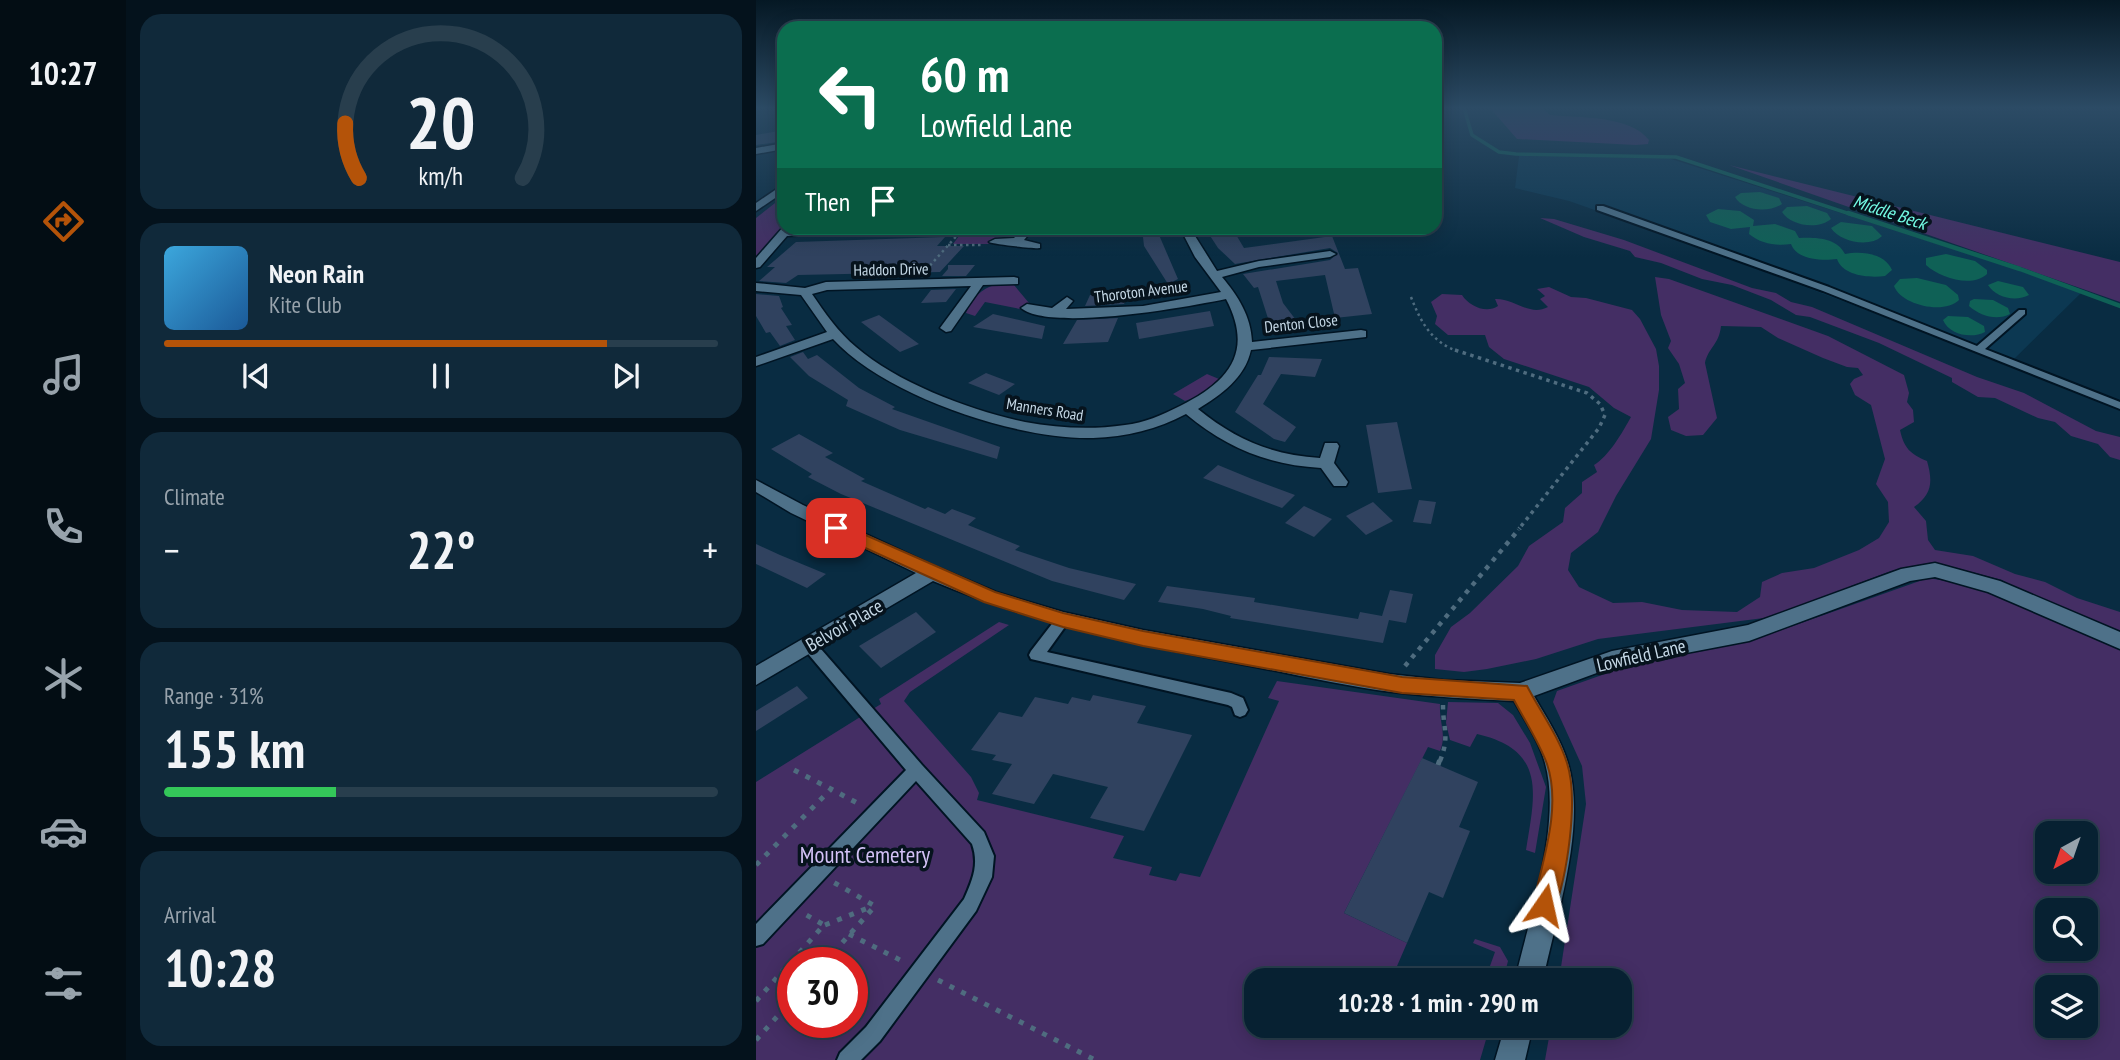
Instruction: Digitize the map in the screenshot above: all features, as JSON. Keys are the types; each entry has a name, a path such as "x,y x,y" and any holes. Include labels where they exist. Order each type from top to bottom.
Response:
{"street":[{"path":"756,208 777,192"},
{"path":"756,265 782,235"},
{"path":"1017,241 1022,235"},
{"path":"1188,235 1199,256 1230,294 1242,324 1245,347"},
{"path":"995,242 1017,241 1036,246"},
{"path":"1214,275 1259,264 1336,255"},
{"name":"Haddon Drive","path":"805,292 826,286 1014,281"},
{"path":"946,328 979,283"},
{"path":"756,287 805,292"},
{"name":"Manners Road","path":"805,292 834,334 853,351 906,383 961,407 1028,427 1066,433 1101,434 1153,423 1189,409 1213,394 1236,371 1245,347"},
{"name":"Thoroton Avenue","path":"1027,308 1096,315 1170,308 1230,294"},
{"name":"Thoroton Avenue","path":"1055,312 1067,301"},
{"name":"Denton Close","path":"1245,347 1360,330 1371,345"},
{"path":"756,362 834,334"},
{"path":"1189,409 1237,446 1278,460 1326,463"},
{"path":"1326,463 1331,446"},
{"path":"1326,463 1340,482"},
{"name":"Lowfield Lane","path":"756,485 797,509 932,573 990,597 1063,620 1143,638 1389,683 1443,689 1520,692 1612,659 1749,633 1908,574 1935,570 1993,586 2120,641"},
{"name":"Belvoir Place","path":"756,676 932,573"},
{"path":"1520,692 1557,763 1562,792 1560,830 1531,968"},
{"path":"1510,1060 1516,1038"}],"lane":[{"path":"1601,208 1792,277 2120,406"},
{"path":"1979,349 2022,312"},
{"path":"1063,620 1036,655 1231,699 1238,703 1240,710"},
{"path":"809,645 978,838 985,856 983,877 970,905 873,1034 847,1060"},
{"path":"756,936 916,770"}],"path":[{"path":"912,284 957,235"},
{"path":"1389,683 1427,643 1548,494 1599,428 1605,415 1600,404 1587,393 1454,350 1436,340 1424,330 1411,297"},
{"path":"1438,765 1448,742 1443,721 1443,689"},
{"path":"794,770 876,812"},
{"path":"756,865 831,789"},
{"path":"823,889 831,881 875,906"},
{"path":"792,922 809,904"},
{"path":"756,1001 824,925 875,906"},
{"path":"838,947 875,906"},
{"path":"801,912 824,925"},
{"path":"849,934 1095,1060"},
{"path":"756,1040 777,1017"}],"shaded area":[{"path":"1519,157 1668,158 2016,269 2081,293 2009,364 1683,241 1569,201 1515,188"},
{"path":"1760,192 1779,198 1782,204 1770,209 1750,208 1735,197 1741,193"},
{"path":"1807,206 1827,213 1831,219 1819,225 1805,225 1792,221 1782,212 1787,207"},
{"path":"1718,209 1740,211 1754,220 1753,226 1775,224 1795,231 1799,238 1819,238 1831,242 1845,254 1865,253 1878,257 1889,264 1892,270 1885,276 1857,275 1840,265 1837,259 1811,258 1799,253 1791,244 1764,242 1749,234 1750,227 1731,229 1710,222 1706,215"},
{"path":"1841,222 1872,226 1882,236 1870,242 1848,240 1831,228"},
{"path":"1946,254 1975,261 1987,270 1987,274 1973,280 1956,280 1939,274 1926,265 1926,258"},
{"path":"1917,278 1946,285 1958,295 1959,300 1944,307 1924,306 1905,298 1894,286 1900,279"},
{"path":"1998,281 2023,287 2029,295 2018,298 2001,296 1988,285"},
{"path":"1974,299 1993,300 2008,308 2010,314 2000,317 1983,315 1969,306"},
{"path":"1948,316 1968,317 1984,326 1985,332 1974,335 1955,332 1943,320"}],"green space":[{"path":"1729,165 2120,262 2120,302"},
{"path":"777,202 777,234 756,259 756,218"},
{"path":"1540,218 1554,219 1624,240 1752,288 1776,293 1791,302 1812,307 1977,377 2024,393 2096,431 2120,437 2120,460 2110,457 2098,444 2071,436 2055,422 2038,418 1995,398 1978,397 1952,382 1952,378 1879,343 1810,317 1796,315 1771,300 1732,285 1702,279 1661,263 1635,257 1630,251 1584,237"},
{"path":"960,235 1019,235 990,244 953,244"},
{"path":"1655,277 1669,279 1828,336 1904,375 1909,393 1907,402 1913,410 1914,422 1900,430 1909,450 1927,461 1930,487 1914,507 1926,521 1928,540 1935,550 1973,556 2015,574 2045,582 2077,598 2120,612 2120,632 2025,594 2002,580 1934,562 1891,571 1851,586 1831,598 1764,618 1598,639 1536,659 1487,669 1464,672 1435,669 1435,655 1451,627 1470,613 1518,566 1529,546 1563,522 1565,508 1582,493 1582,482 1597,472 1594,465 1610,450 1631,417 1614,408 1589,387 1504,359 1489,347 1485,335 1448,335 1435,324 1437,316 1431,302 1442,294 1462,295 1473,305 1483,309 1498,306 1495,299 1502,299 1534,310 1548,307 1540,299 1545,296 1537,289 1549,287 1571,297 1586,298 1632,310 1656,349 1659,390 1651,439 1616,496 1598,532 1571,553 1568,570 1579,587 1613,603 1642,602 1682,610 1737,612 1760,597 1762,582 1782,573 1814,568 1859,550 1879,538 1889,522 1888,502 1876,484 1885,459 1871,405 1855,395 1850,384 1863,375 1858,368 1823,358 1778,338 1761,327 1721,326 1705,363 1717,418 1703,435 1686,436 1671,430 1668,417 1679,409 1678,389 1685,383 1679,364 1668,348 1671,341 1661,315"},
{"path":"995,285 1014,285 1029,303 1020,309 985,302 975,316 966,313 977,295"},
{"path":"1207,374 1219,379 1201,395 1185,401 1173,394"},
{"path":"1928,578 1953,582 2002,597 2120,647 2120,1060 1545,1060 1549,1038 1632,1038 1632,968 1561,968 1586,804 1582,766 1553,702 1557,691 1644,660 1759,638"},
{"name":"Mount Cemetery","path":"999,622 1009,625 910,692 904,701 971,777 979,793 977,800 1124,836 1113,858 1152,867 1149,875 1176,881 1180,873 1200,877 1279,701 1268,698 1277,681 1440,704 1443,740 1440,751 1428,747 1344,913 1407,943 1396,968 1244,968 1244,1038 1486,1038 1480,1060 756,1060 756,782 881,704 879,699"},
{"path":"1448,702 1498,703 1513,715 1530,743 1546,787 1535,853 1526,850 1533,793 1526,763 1500,741 1477,734 1470,747 1450,740 1446,723"},
{"path":"1475,939 1500,947 1508,961 1506,968 1489,968 1495,952 1473,943"}],"building":[{"path":"1143,235 1159,235 1178,279 1168,284 1144,246"},
{"path":"1210,235 1236,235 1244,248 1332,236 1345,269 1358,268 1372,314 1335,318 1325,275 1276,281 1283,303 1299,324 1272,331 1258,287 1254,288 1243,274 1330,260 1338,253 1330,248 1235,264 1218,248"},
{"path":"945,237 937,246 964,246 940,272 798,275 786,283 759,281 775,267 767,267 796,242"},
{"path":"948,265 975,265 966,276 942,276"},
{"path":"956,289 946,302 921,303 931,290"},
{"path":"1129,293 1124,304 1085,306 1090,295"},
{"path":"756,294 779,296 783,307 781,308 792,325 786,326 795,340 780,346 770,332 766,333 756,316"},
{"path":"1210,311 1214,326 1139,339 1136,323"},
{"path":"993,314 1045,326 1042,339 973,327"},
{"path":"879,315 919,344 900,352 861,322"},
{"path":"1118,318 1108,342 1063,344 1077,320"},
{"path":"803,352 808,359 817,355 859,388 895,407 892,409 1000,447 997,459 900,430 846,406 848,400 809,376 790,357"},
{"path":"1269,357 1322,359 1315,377 1281,374 1263,404 1296,427 1285,442 1274,439 1235,412 1258,375 1261,375"},
{"path":"986,373 1015,384 999,395 968,383"},
{"path":"1397,422 1412,489 1378,493 1366,425"},
{"path":"799,434 833,453 825,457 865,479 861,481 925,509 928,507 945,514 952,509 976,518 968,525 1020,546 1015,550 1069,568 1136,584 1124,600 1052,581 841,494 808,477 812,474 771,449"},
{"path":"1218,465 1295,495 1282,508 1203,478"},
{"path":"1419,500 1436,502 1431,524 1413,522"},
{"path":"1373,502 1393,521 1366,535 1346,516"},
{"path":"1304,506 1332,519 1314,537 1285,523"},
{"path":"756,544 826,574 807,588 756,564"},
{"path":"1167,586 1255,598 1254,602 1358,619 1360,612 1382,616 1390,590 1413,594 1406,623 1389,620 1383,643 1230,618 1231,616 1203,609 1158,602"},
{"path":"916,612 936,632 881,668 859,646"},
{"path":"797,686 808,698 756,731 756,711"},
{"path":"1093,695 1146,706 1137,723 1192,735 1144,831 1090,818 1108,787 1053,774 1034,804 992,794 1012,764 992,760 996,755 971,750 999,712 1022,717 1035,697 1068,704 1072,697 1090,701"},
{"path":"1422,758 1478,782 1459,827 1470,831 1443,898 1429,892 1407,943 1344,913"}],"waterway":[{"name":"Middle Beck","path":"1677,157 1853,215"},
{"name":"Middle Beck","path":"1848,213 2020,269 2120,306"}],"route":[{"path":"836,528 990,597 1063,620 1143,638 1402,685 1520,692 1557,763 1562,792 1560,830 1544,905"}]}
